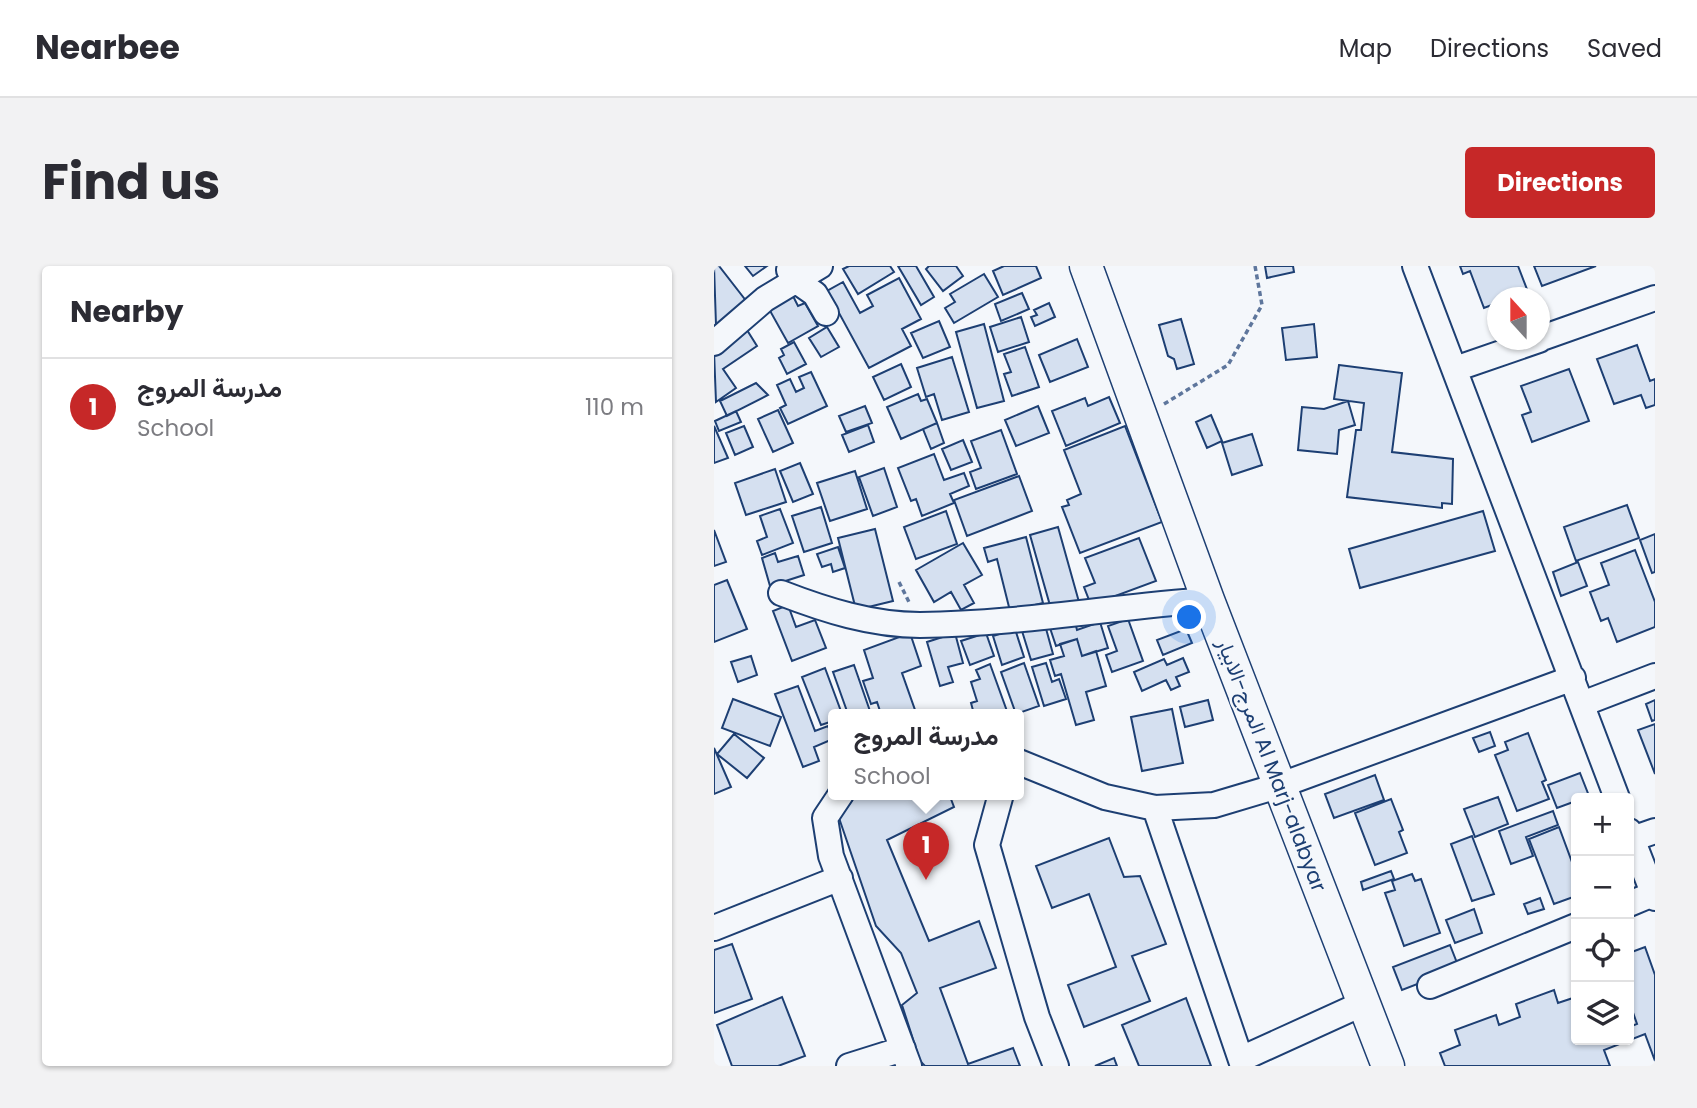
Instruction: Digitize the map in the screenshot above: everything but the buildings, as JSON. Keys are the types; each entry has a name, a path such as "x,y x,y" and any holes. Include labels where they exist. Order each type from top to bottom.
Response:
{"main road":[{"name":"المرج-الابيار Al Marj-alabyar","path":"1086,266 1208,600 1388,1066"}],"street":[{"path":"714,344 791,273 820,266"},
{"path":"1415,266 1615,793"},
{"path":"791,273 815,294 826,313"},
{"path":"1550,335 1655,298"},
{"path":"1455,369 1508,350"},
{"path":"780,593 825,610 919,625 1097,613 1208,600"},
{"path":"1582,704 1655,676"},
{"path":"1024,764 1105,797 1155,808 1214,805 1281,785 1573,678"},
{"path":"837,800 825,818 825,831 906,1057 849,1066"},
{"path":"999,800 987,845 1037,1017 1056,1066"},
{"path":"1155,808 1242,1063 1364,1003"},
{"path":"1634,902 1654,896 1639,834"},
{"path":"714,928 840,878"},
{"path":"1430,986 1571,928"}],"path":[{"path":"1140,415 1158,408 1228,365 1262,305 1255,266"}],"place":[{"name":"مدرسة المروج","path":"926,880"}]}
